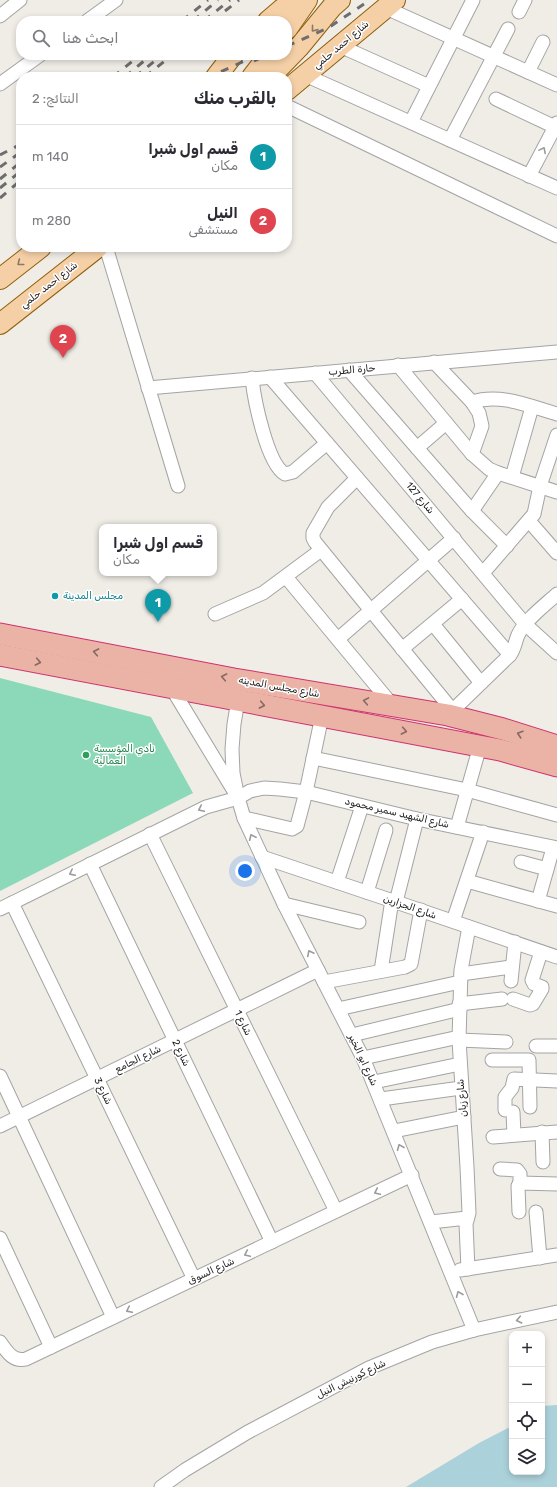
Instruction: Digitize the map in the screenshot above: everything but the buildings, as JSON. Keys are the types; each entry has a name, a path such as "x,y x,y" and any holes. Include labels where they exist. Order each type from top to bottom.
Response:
{"highway":[{"name":"شارع مجلس المدينه","path":"3,633 234,679 394,706 450,713 557,746"},
{"name":"شارع مجلس المدينه","path":"0,655 480,746 557,766"}],"main road":[{"path":"274,16 297,0"},
{"path":"292,22 307,0"},
{"path":"292,55 340,0"},
{"name":"شارع احمد حلمي","path":"292,86 390,4"},
{"path":"220,72 229,60"},
{"path":"256,72 265,60"},
{"path":"275,72 287,60"},
{"path":"0,280 35,252"},
{"name":"شارع احمد حلمي","path":"0,324 92,252"}],"street":[{"path":"0,16 20,0"},
{"path":"94,16 116,0"},
{"path":"411,122 473,0"},
{"path":"519,12 525,0"},
{"path":"390,4 454,39 557,85"},
{"path":"450,140 508,29"},
{"path":"528,72 543,42"},
{"path":"340,46 430,86"},
{"path":"17,72 33,60"},
{"path":"0,84 16,72"},
{"path":"305,75 557,188"},
{"path":"496,99 556,125 529,176"},
{"path":"292,108 557,236"},
{"path":"107,252 178,486"},
{"name":"حارة الطرب","path":"148,388 557,352"},
{"path":"434,362 472,402 479,413 482,426 472,454"},
{"path":"398,365 472,454 489,469 557,492"},
{"path":"349,370 472,511 507,546"},
{"name":"شارع 127","path":"315,373 525,624 557,654"},
{"path":"270,377 510,655"},
{"path":"252,378 254,401 262,430 272,456 281,472 285,474 293,472 327,443"},
{"path":"472,402 492,398 502,399 557,414"},
{"path":"512,477 532,407"},
{"path":"417,448 446,422"},
{"path":"483,573 534,514 540,486 557,435"},
{"path":"472,511 498,473"},
{"path":"357,478 328,507 313,532 313,538 321,550 402,649 450,713 510,655 514,650 518,634 525,624 555,600"},
{"path":"529,521 557,553"},
{"path":"338,639 454,538"},
{"path":"215,614 263,593 321,550"},
{"path":"286,577 394,706"},
{"path":"402,649 462,599"},
{"path":"433,624 481,684"},
{"name":"شارع ابو الخير","path":"171,687 238,798"},
{"name":"شارع ابو الخير","path":"238,700 232,749 233,773 244,818 284,904 352,1035 374,1082 474,1330"},
{"path":"244,818 292,829 297,826 306,792 322,716"},
{"path":"457,827 480,746"},
{"path":"313,758 468,790 557,815"},
{"name":"شارع الشهيد سمير محمود","path":"0,909 206,806 238,798 250,790 264,788 306,792 417,819 555,848"},
{"path":"337,882 362,806"},
{"path":"381,971 394,901 417,819"},
{"path":"367,892 386,830"},
{"path":"453,921 483,832"},
{"name":"شارع 1","path":"150,834 336,1211"},
{"path":"538,901 547,869 555,848"},
{"name":"شارع الجزارين","path":"262,857 557,957"},
{"path":"521,862 547,869"},
{"name":"شارع 2","path":"90,864 272,1242"},
{"path":"467,881 557,906"},
{"name":"شارع 3","path":"12,903 194,1279"},
{"path":"284,904 359,922"},
{"path":"324,982 408,966 411,964 421,910"},
{"name":"شارع زيان","path":"468,1269 466,1224 469,1213 461,1088 459,1006 460,978 470,927"},
{"path":"511,981 511,967 515,942"},
{"path":"352,1035 459,1006 507,999 530,1006 533,1004 542,989 542,987 534,984 532,980 541,952"},
{"path":"338,1009 460,978 511,967"},
{"name":"شارع الجامع","path":"0,1126 318,970"},
{"path":"363,1058 459,1038 506,1042"},
{"path":"536,1046 557,1046"},
{"path":"492,1060 529,1060 530,1107"},
{"path":"374,1082 460,1064"},
{"path":"0,1076 114,1317"},
{"path":"514,1135 505,1096 512,1088 514,1079 557,1081"},
{"path":"381,1099 461,1088"},
{"path":"394,1131 464,1117"},
{"path":"542,1132 543,1162"},
{"path":"493,1137 557,1132"},
{"path":"500,1169 517,1170 520,1174 520,1183 518,1186 519,1212"},
{"name":"شارع السوق","path":"0,1342 10,1356 20,1360 52,1347 412,1175"},
{"path":"520,1183 557,1184"},
{"path":"536,1212 540,1258"},
{"path":"431,1222 467,1218"},
{"path":"0,1238 52,1347"},
{"path":"451,1272 557,1255"},
{"name":"شارع كورنيش النيل","path":"162,1487 185,1470 248,1432 369,1368 432,1342 474,1330 557,1312"}],"green space":[{"name":"نادي المؤسسة العمالية","path":"0,678 151,717 193,793 0,891"}],"water":[{"path":"557,1405 557,1487 406,1487 479,1443 509,1428 509,1475 545,1475 545,1406"}],"railway":[{"path":"188,16 208,0"},
{"path":"199,16 218,0"},
{"path":"210,16 230,0"},
{"path":"225,11 239,0"},
{"path":"292,44 328,28 370,0"},
{"path":"119,72 134,60"},
{"path":"131,72 145,60"},
{"path":"141,72 156,60"},
{"path":"151,72 166,60"},
{"path":"220,72 247,60"},
{"path":"0,155 16,147"},
{"path":"0,167 16,156"},
{"path":"0,179 16,166"},
{"path":"0,188 16,175"},
{"path":"0,198 16,184"}],"place":[{"name":"النيل","path":"63,358"},
{"name":"مجلس المدينة","path":"55,596"},
{"name":"قسم اول شبرا","path":"158,622"},
{"name":"نادي المؤسسة العمالية","path":"86,755"}]}
